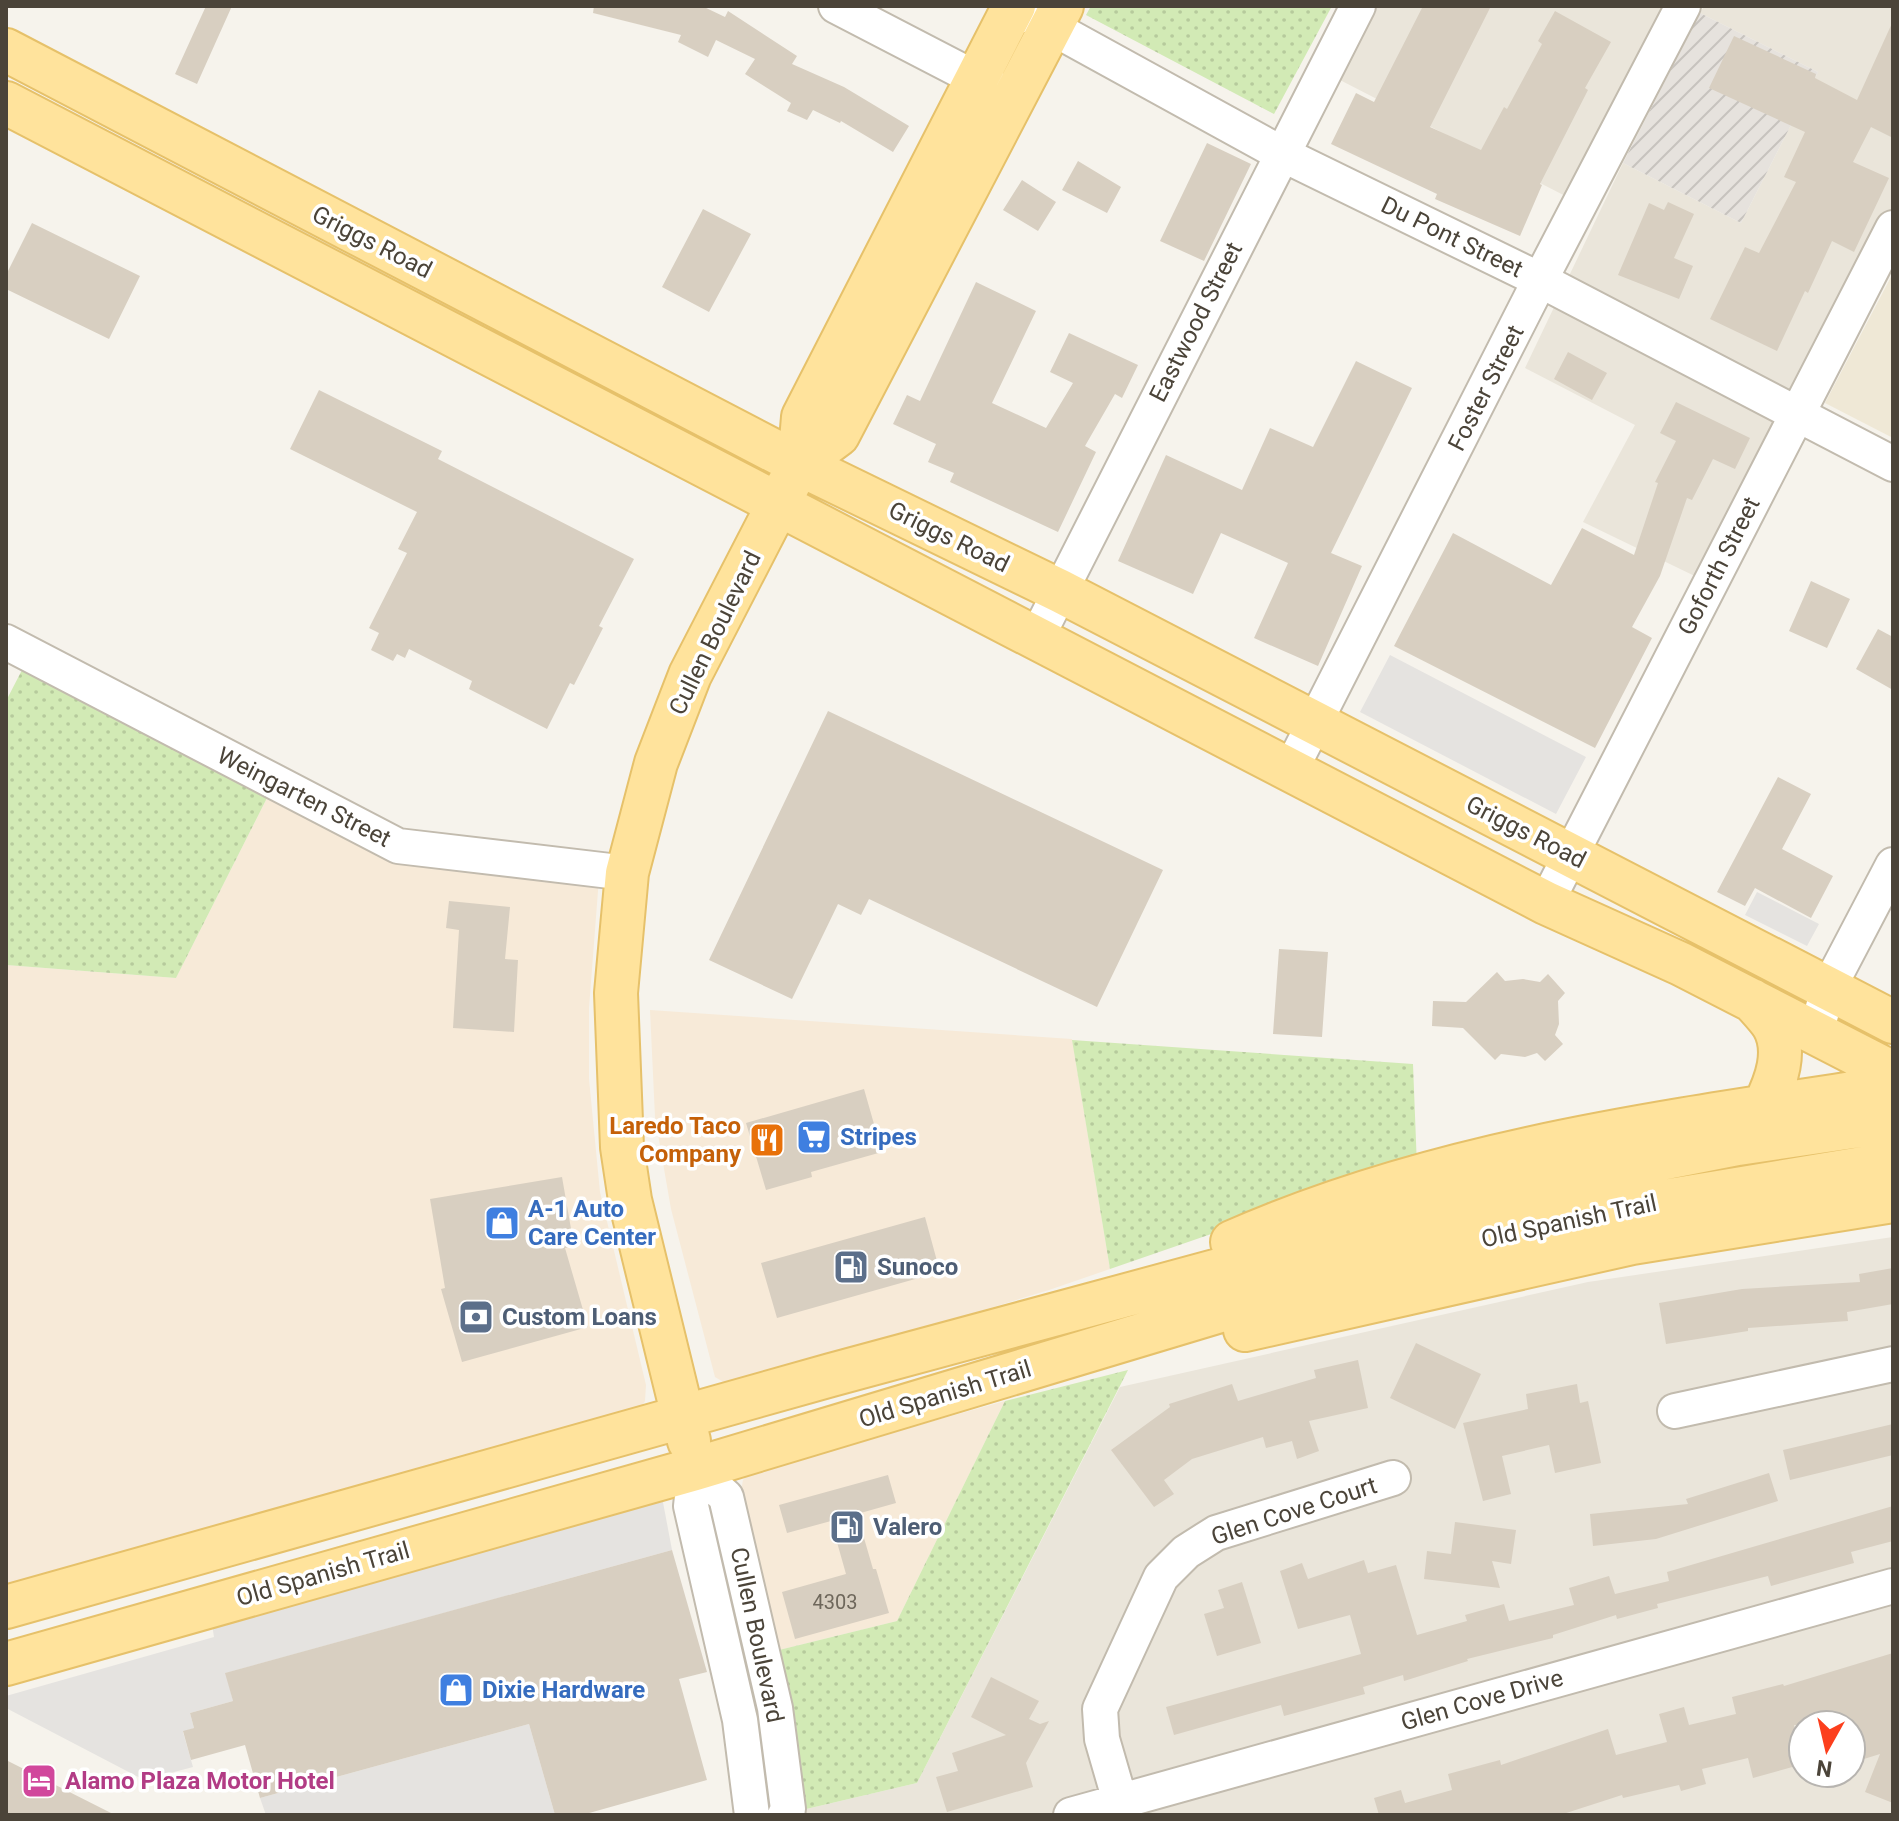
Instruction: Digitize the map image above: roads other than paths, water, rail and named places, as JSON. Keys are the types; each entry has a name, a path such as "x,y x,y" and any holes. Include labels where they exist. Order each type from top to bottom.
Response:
{"main road":[{"name":"Cullen Boulevard","path":"695,1469 630,1200 622,1147 616,993 627,873 656,763 690,675 799,464 803,417 1014,6"},
{"name":"Cullen Boulevard","path":"799,464 838,435 1057,16"},
{"name":"Griggs Road","path":"6,50 799,464 1060,591 1893,1022"},
{"name":"Griggs Road","path":"6,103 1546,903 1752,1000 1893,1073"},
{"path":"137,171 157,130"},
{"path":"434,326 456,286"},
{"path":"1752,1000 1774,1027 1780,1051 1775,1083 1764,1106"},
{"path":"1139,1291 1203,1255 1262,1229 1406,1178 1534,1148 1764,1106 1893,1087"},
{"name":"Old Spanish Trail","path":"25,1602 683,1416 1544,1182 1738,1144 1893,1121"},
{"name":"Old Spanish Trail","path":"6,1664 695,1469 1280,1293 1574,1216 1893,1163"},
{"path":"1098,1302 1120,1342 1220,1335 1632,1243 1893,1201"},
{"path":"361,1508 372,1561"},
{"path":"25,1602 54,1650"}],"street":[{"path":"836,6 1014,99"},
{"name":"Du Pont Street","path":"1014,6 1057,16 1282,154 1540,280 1893,464"},
{"name":"Eastwood Street","path":"1036,639 1358,6"},
{"name":"Foster Street","path":"1290,771 1683,6"},
{"name":"Goforth Street","path":"1546,903 1893,228"},
{"name":"Weingarten Street","path":"6,642 398,846 627,873"},
{"path":"1816,1033 1828,989 1893,865"},
{"path":"1675,1411 1893,1364"},
{"name":"Cullen Boulevard","path":"695,1469 691,1506 740,1720 752,1815"},
{"name":"Cullen Boulevard","path":"695,1469 726,1497 775,1708 788,1809 785,1815"},
{"name":"Glen Cove Court","path":"1120,1801 1102,1739 1100,1709 1161,1577 1186,1552 1216,1533 1393,1478"},
{"name":"Glen Cove Drive","path":"1071,1815 1893,1586"}],"place":[{"name":"Stripes","path":"814,1137"},
{"name":"Laredo Taco Company","path":"767,1140"},
{"name":"A-1 Auto Care Center","path":"502,1223"},
{"name":"Sunoco","path":"851,1267"},
{"name":"Custom Loans","path":"476,1317"},
{"name":"Valero","path":"847,1527"},
{"name":"Dixie Hardware","path":"456,1690"},
{"name":"Alamo Plaza Motor Hotel","path":"39,1781"}]}
